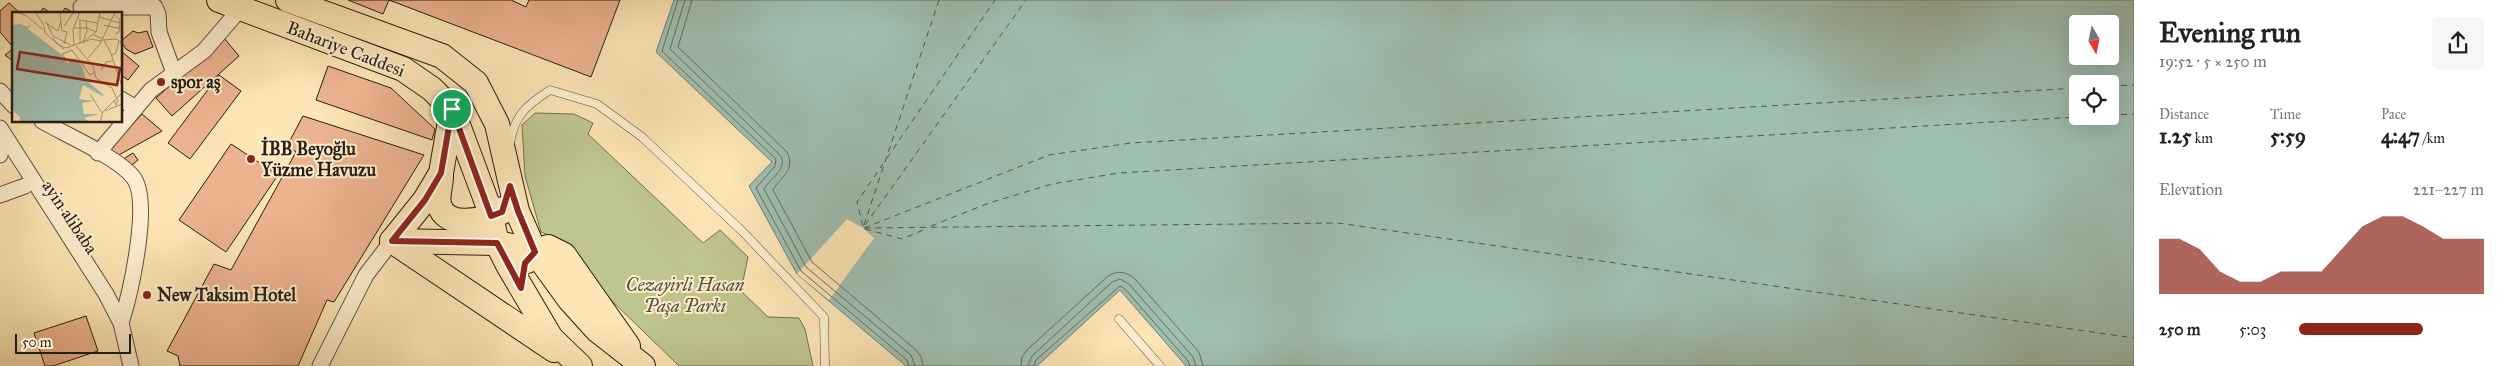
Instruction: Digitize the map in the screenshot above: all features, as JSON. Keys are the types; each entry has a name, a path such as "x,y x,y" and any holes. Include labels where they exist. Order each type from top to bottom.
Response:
{"main road":[{"path":"288,0 442,56 476,83 497,124 510,186 535,252 569,299 597,330 642,366"},
{"name":"Bahariye Caddesi","path":"230,4 404,69 432,88 452,109 491,216 497,243 551,338 579,366"},
{"path":"452,109 438,201 448,217 457,221 491,216 502,212 510,186"},
{"path":"392,241 415,213 441,173"},
{"path":"392,241 497,243 535,252"},
{"path":"392,241 579,366"},
{"path":"521,288 525,263 535,252"}],"street":[{"path":"98,153 151,90 204,51 230,4"},
{"path":"81,7 155,7 158,14 159,32 174,72"},
{"path":"122,100 136,108"},
{"path":"44,122 119,164 134,178 140,196 137,259 121,323"},
{"path":"0,128 106,294 121,323 131,366"},
{"name":"ayin alibaba","path":"0,148 101,297 112,308"},
{"path":"0,195 25,186"},
{"path":"320,366 366,275 392,241"}],"lane":[{"path":"510,186 507,163 512,128 526,106 550,90 597,104 649,144 743,232 824,317 825,366"},
{"path":"1119,319 1160,366"}],"green space":[{"name":"Cezayirli Hasan Paşa Parkı","path":"535,113 574,114 593,123 588,134 703,243 720,230 748,257 741,291 768,317 799,318 805,329 813,366 679,366 609,298 562,240 541,232 525,176 522,125"}],"water":[{"path":"674,0 2134,0 2134,366 1186,366 1120,290 1037,366 906,366 797,274 749,186 772,162 656,52"}],"pier":[{"path":"847,219 863,228 874,238 829,300 797,274"}],"building":[{"path":"348,0 389,0 383,14"},
{"path":"389,0 511,0 526,7 529,0 620,0 591,77"},
{"path":"9,3 19,12 12,12 12,46 0,32 0,11"},
{"path":"43,8 50,12 40,12"},
{"path":"65,8 72,12 62,12"},
{"path":"133,31 138,33 147,31 153,47 135,54 126,49 122,40"},
{"path":"224,38 239,56 172,116 156,98"},
{"path":"12,50 12,60 5,55"},
{"path":"122,52 139,66 128,80 122,76"},
{"path":"328,66 391,88 435,129 432,140 316,100"},
{"path":"219,75 241,91 190,159 168,143"},
{"path":"142,114 162,131 117,156 107,152"},
{"path":"303,116 424,155 334,302 327,300 298,366 180,366 178,356 167,351 214,264 231,270 296,152 287,146"},
{"path":"231,144 278,175 226,252 179,220"},
{"path":"133,153 138,160 128,168 122,160"},
{"path":"86,316 98,351 53,366 45,366 34,333"}],"ferry route":[{"path":"939,0 863,228 1338,223 2134,338"},
{"path":"887,158 995,0"},
{"path":"865,225 1026,0"},
{"path":"2119,86 2134,85"},
{"path":"864,228 1049,155 1131,143 2069,89"},
{"path":"2119,115 2134,114"},
{"path":"931,226 989,203 1052,184 1119,173 2069,118"},
{"path":"863,226 857,202 883,164"},
{"path":"865,229 902,239 928,228"}],"place":[{"name":"spor aş","path":"161,82"},
{"name":"İBB Beyoğlu Yüzme Havuzu","path":"251,159"},
{"name":"New Taksim Hotel","path":"147,295"}],"route":[{"path":"452,109 491,216 502,212 510,186 528,238 535,252 525,263 521,288 497,243 392,241 425,200 441,173 452,109"}]}
